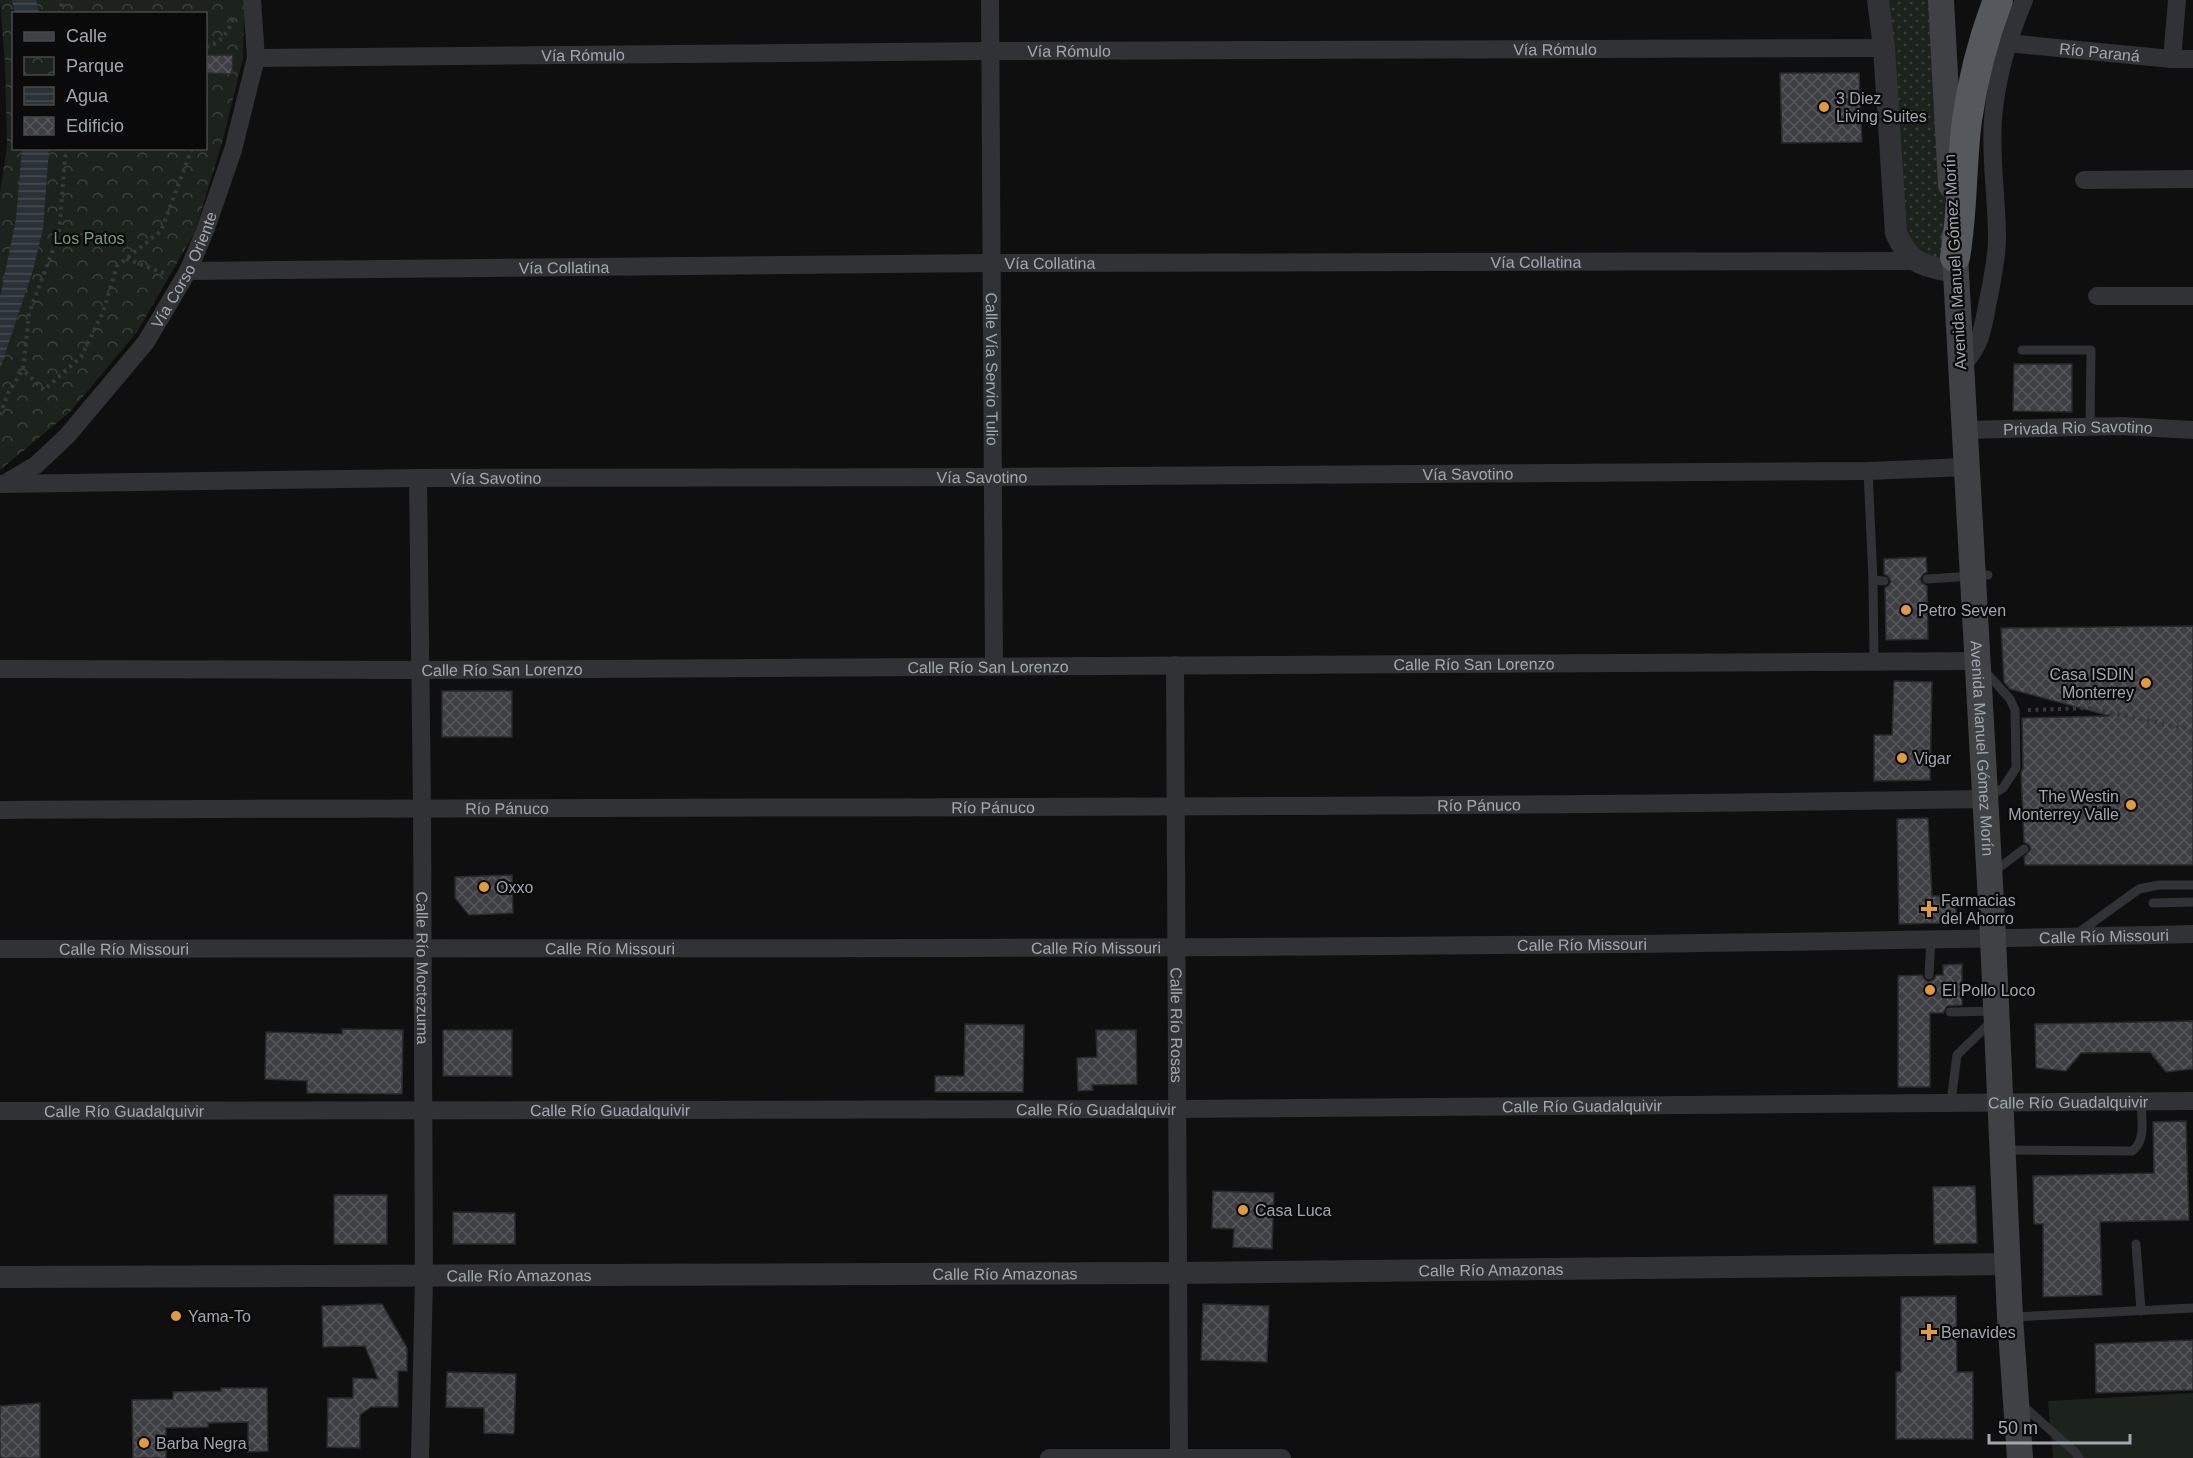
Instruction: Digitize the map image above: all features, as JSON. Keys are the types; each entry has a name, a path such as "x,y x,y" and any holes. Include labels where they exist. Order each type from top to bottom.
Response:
{"highway":[{"path":"1955,265 1967,121 1976,70 1998,0"}],"main road":[{"name":"Avenida Manuel Gómez Morín","path":"1941,0 1966,467 1980,576 1979,650 1985,799 2004,1150 2010,1317 2020,1458"}],"street":[{"name":"Calle Vía Servio Tulio","path":"990,0 994,665"},
{"path":"1878,0 1884,48 1896,233 1913,261 1955,265"},
{"path":"1961,367 1972,354 1981,336 1997,240 1993,120 1997,85 2007,43 2024,0"},
{"path":"2172,59 2177,0"},
{"name":"Vía Corso Oriente","path":"2,484 36,465 67,436 146,342 188,271 206,231 233,150 256,58 252,5"},
{"name":"Río Paraná","path":"2007,43 2193,59"},
{"name":"Vía Rómulo","path":"256,58 990,51 1884,48"},
{"path":"2084,180 2193,179"},
{"name":"Vía Collatina","path":"188,271 991,263 1913,261"},
{"path":"2097,296 2193,296"},
{"name":"Privada Rio Savotino","path":"1964,430 2090,427 2169,427 2193,430"},
{"name":"Vía Savotino","path":"2,484 418,478 1868,471 1966,467"},
{"name":"Calle Río Moctezuma","path":"418,478 424,1277 420,1458"},
{"name":"Calle Río San Lorenzo","path":"0,669 421,670 1874,661 1979,650"},
{"name":"Calle Río Rosas","path":"1175,664 1179,1458"},
{"name":"Río Pánuco","path":"0,810 422,807 1177,807 1985,799"},
{"name":"Calle Río Missouri","path":"0,949 1177,947 2193,934"},
{"name":"Calle Río Guadalquivir","path":"0,1111 1178,1109 2193,1101"},
{"name":"Calle Río Amazonas","path":"0,1277 1178,1273 2009,1264"},
{"path":"1049,1458 1282,1458"}],"lane":[{"path":"2022,350 2091,350 2090,427"},
{"path":"1868,471 1874,661"},
{"path":"1927,579 1980,576"},
{"path":"1873,580 1884,580"},
{"path":"1979,650 2015,711 2016,768 2003,788 1985,799"},
{"path":"1989,876 2024,849"},
{"path":"2073,936 2139,889 2159,885 2193,885"},
{"path":"2153,903 2193,902"},
{"path":"1929,975 1931,939"},
{"path":"1950,1012 1997,1014"},
{"path":"1951,1102 1957,1054 1997,1014"},
{"path":"2004,1150 2132,1151 2137,1148 2141,1138 2141,1101"},
{"path":"2136,1244 2141,1311"},
{"path":"2010,1317 2193,1308"},
{"path":"2017,1400 2079,1458"}],"path":[{"path":"207,47 218,43 228,32 236,12 252,5"},
{"path":"0,415 8,393 23,370 29,313 59,234 65,157 69,150"},
{"path":"23,370 44,390 81,357 103,312 117,266 161,231 191,150"},
{"path":"126,259 166,274"},
{"path":"2015,711 2089,708 2193,730"}],"green space":[{"name":"Los Patos","path":"0,0 243,0 243,58 223,139 195,232 137,332 70,412 0,470 0,193 7,146 5,64"},
{"path":"1875,0 1941,0 1956,273 1913,261 1896,233"},
{"path":"2193,1393 2193,1458 2053,1458 2048,1401"}],"water":[{"path":"12,0 36,0 39,12 15,12"},
{"path":"22,150 49,150 43,229 33,270 0,369 0,297 16,219"}],"building":[{"path":"207,55 233,55 232,74 207,73"},
{"path":"1780,73 1859,73 1862,142 1782,143"},
{"path":"2014,364 2072,364 2072,412 2013,411"},
{"name":"Petro Seven","path":"1926,557 1927,572 1920,579 1927,586 1928,639 1886,640 1885,588 1891,581 1884,574 1884,559"},
{"path":"2193,626 2193,865 2025,865 2024,857 2031,849 2024,842 2021,773 2023,768 2022,718 2110,716 2010,689 2004,682 2001,628"},
{"path":"1894,681 1932,682 1930,780 1874,781 1874,735 1892,735"},
{"path":"442,691 512,691 512,737 442,737"},
{"path":"1928,818 1932,896 1956,896 1956,913 1947,923 1899,924 1897,819"},
{"name":"Oxxo","path":"512,875 513,913 469,915 455,898 455,877"},
{"path":"1962,964 1962,1005 1947,1006 1943,1013 1930,1013 1930,1087 1898,1087 1898,976 1922,975 1929,982 1936,975 1943,975 1943,965"},
{"path":"2193,1021 2193,1069 2166,1072 2150,1052 2081,1053 2066,1071 2036,1068 2035,1024"},
{"path":"965,1024 1024,1025 1023,1092 935,1092 935,1076 964,1076"},
{"path":"342,1029 403,1030 402,1094 307,1093 307,1081 265,1079 266,1032 342,1034"},
{"path":"443,1030 512,1030 512,1076 443,1076"},
{"path":"1096,1030 1136,1030 1137,1084 1092,1085 1093,1090 1078,1091 1077,1058 1097,1057"},
{"path":"2186,1121 2189,1220 2100,1222 2102,1295 2043,1297 2043,1224 2034,1224 2033,1176 2154,1173 2153,1122"},
{"path":"1975,1186 1977,1243 1934,1244 1933,1187"},
{"name":"Casa Luca","path":"1213,1191 1274,1193 1272,1249 1233,1247 1234,1229 1212,1228"},
{"path":"334,1195 387,1195 387,1244 334,1244"},
{"path":"453,1212 515,1213 515,1244 453,1244"},
{"path":"1956,1296 1957,1372 1973,1372 1973,1439 1896,1439 1896,1372 1901,1372 1901,1297"},
{"path":"382,1304 407,1348 407,1371 398,1371 398,1407 371,1407 360,1415 360,1448 327,1447 328,1398 353,1398 353,1378 378,1379 365,1346 323,1347 322,1306"},
{"path":"1203,1304 1269,1306 1267,1362 1201,1360"},
{"path":"2193,1340 2193,1390 2096,1393 2095,1344"},
{"path":"447,1372 516,1374 514,1434 484,1433 484,1408 446,1407"},
{"path":"221,1388 267,1388 268,1451 248,1452 248,1422 208,1423 208,1427 166,1428 166,1458 133,1458 132,1400 173,1399 173,1392 221,1391"},
{"path":"40,1403 40,1458 0,1458 0,1406"}],"place":[{"name":"3 Diez Living Suites","path":"1824,107"},
{"name":"Petro Seven","path":"1906,610"},
{"name":"Casa ISDIN Monterrey","path":"2146,683"},
{"name":"Vigar","path":"1902,758"},
{"name":"The Westin Monterrey Valle","path":"2131,805"},
{"name":"Oxxo","path":"484,887"},
{"name":"Farmacias del Ahorro","path":"1929,909"},
{"name":"El Pollo Loco","path":"1930,990"},
{"name":"Casa Luca","path":"1243,1210"},
{"name":"Yama-To","path":"176,1316"},
{"name":"Benavides","path":"1929,1332"},
{"name":"Barba Negra","path":"144,1443"}]}
